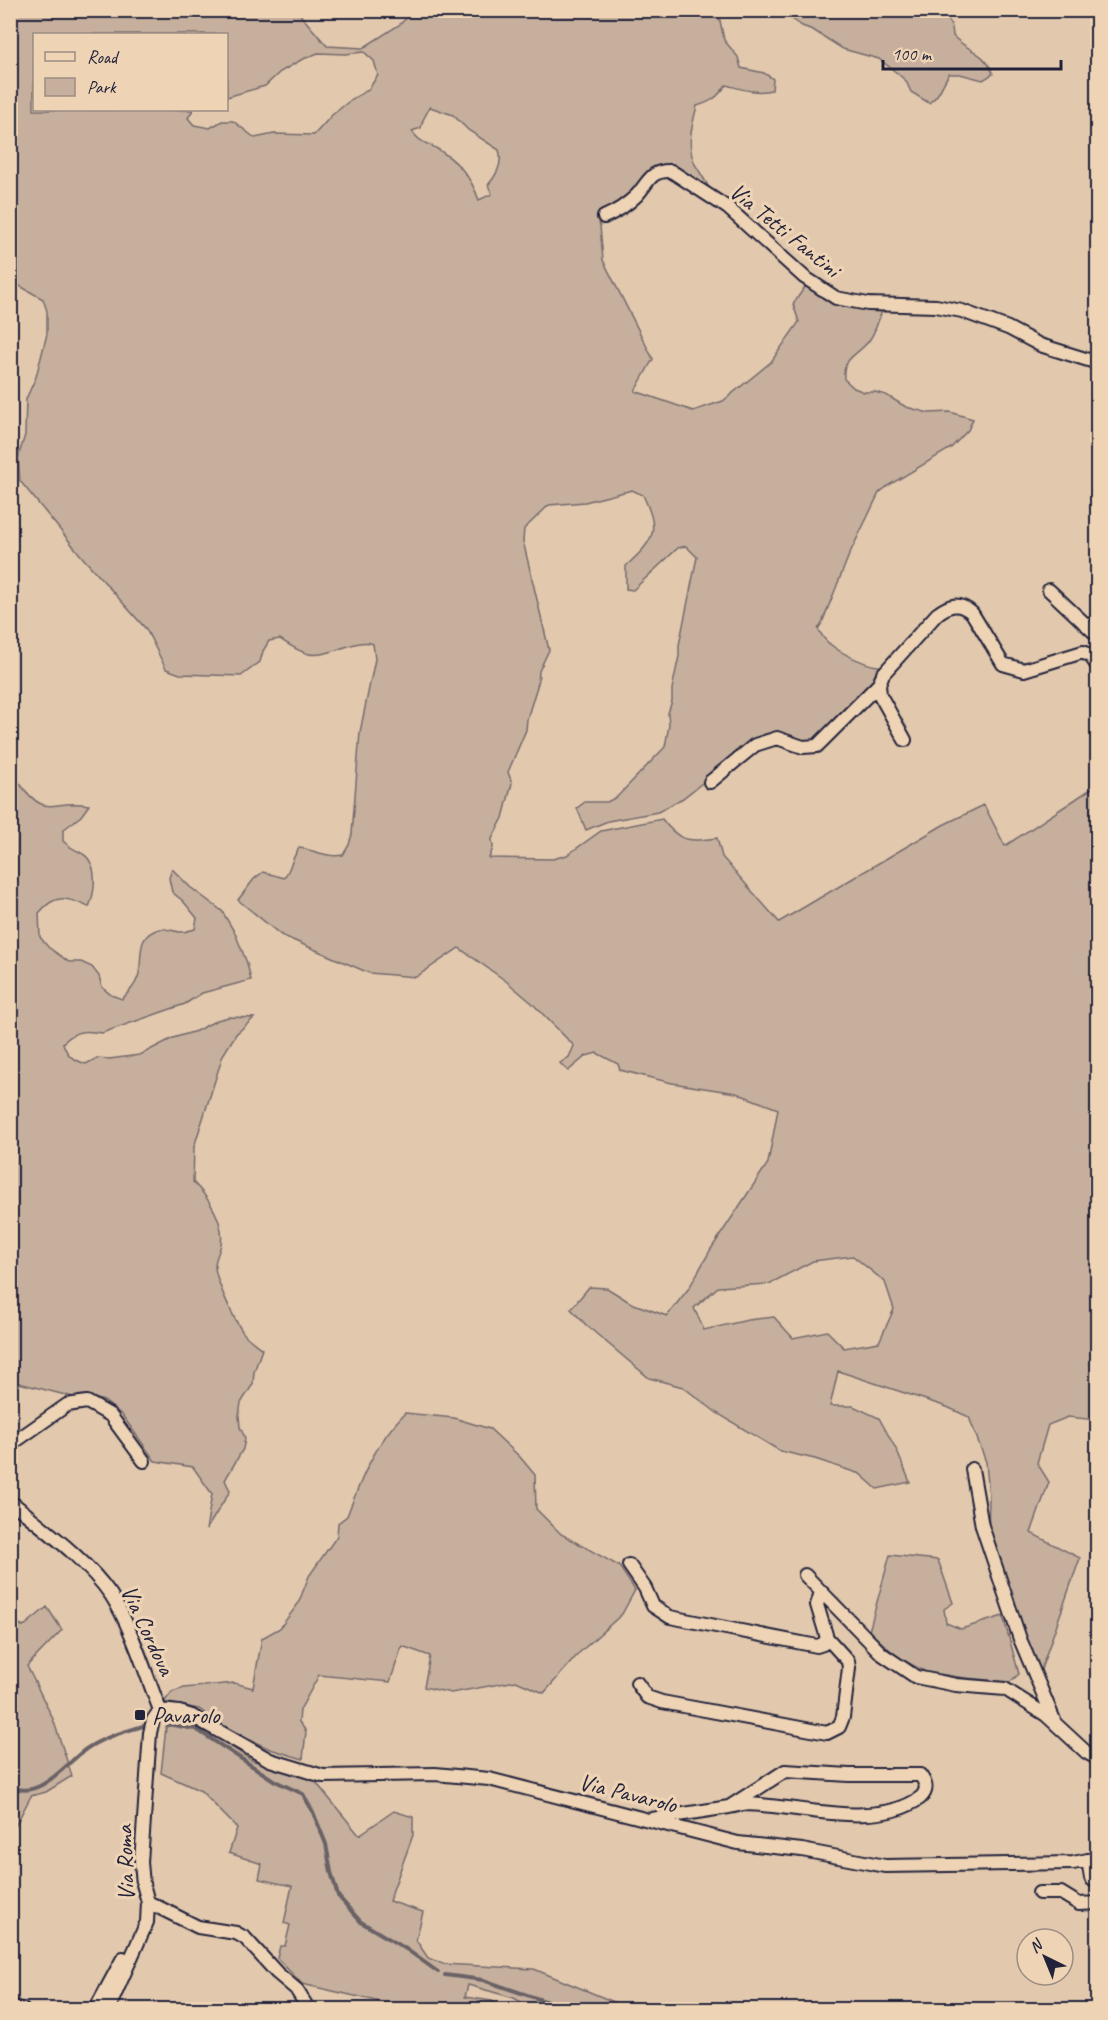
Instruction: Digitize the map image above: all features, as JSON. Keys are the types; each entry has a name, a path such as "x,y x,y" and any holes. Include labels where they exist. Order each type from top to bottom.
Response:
{"street":[{"name":"Via Tetti Fantini","path":"604,217 617,212 638,195 648,179 655,174 671,171 729,208 804,277 836,298 868,304 936,306 962,311 1008,328 1040,345 1098,363"},
{"path":"1049,590 1098,636"},
{"path":"710,782 761,742 777,738 803,747 817,746 879,684 883,674 947,606 964,607 972,613 1003,664 1024,670 1083,652 1091,657 1098,667"},
{"path":"879,684 880,695 904,740"},
{"path":"10,1445 68,1405 87,1402 110,1415 144,1461"},
{"path":"972,1469 982,1526 1020,1639 1056,1724"},
{"name":"Via Cordova","path":"10,1501 91,1571 113,1598 160,1710"},
{"path":"629,1565 640,1579 653,1606 670,1617 817,1646 823,1644 827,1638"},
{"path":"805,1575 882,1654 916,1677 956,1685 1005,1689 1046,1715 1086,1752 1098,1759"},
{"path":"637,1683 647,1697 662,1702 827,1733 839,1727 843,1717 849,1668 848,1661 827,1638 817,1605 821,1592"},
{"name":"Via Pavarolo","path":"160,1710 192,1716 270,1760 323,1776 435,1774 489,1779 738,1843 802,1850 885,1866 1073,1863 1093,1859"},
{"name":"Via Roma","path":"108,2010 147,1922 148,1902 143,1884 141,1862 150,1733 153,1720 160,1710"},
{"path":"648,1820 729,1807 741,1804 809,1812 875,1813 903,1807 923,1795 927,1788 920,1775 909,1773 849,1774 785,1771 729,1807"},
{"path":"1093,1859 1091,1878 1098,1880"},
{"path":"1040,1893 1061,1893 1079,1904 1098,1903"},
{"path":"148,1902 198,1927 236,1933 245,1938 277,1973 296,1989 306,2005 306,2010"},
{"path":"95,2010 135,1936 147,1922"},
{"path":"10,2006 23,2010"}],"green space":[{"path":"10,11 297,11 327,46 363,48 399,25 414,11 718,11 724,40 738,57 741,68 764,73 773,79 772,90 766,91 726,85 714,98 697,106 691,135 692,157 710,190 679,169 662,166 654,169 645,175 627,197 597,218 600,226 603,260 653,359 635,391 693,411 723,401 771,362 799,322 793,304 807,284 882,311 870,339 845,366 844,379 854,388 886,395 906,407 929,413 950,412 973,419 968,430 951,448 879,493 849,555 818,629 826,641 841,652 864,662 883,666 876,682 816,742 805,744 778,734 706,780 683,798 658,812 608,821 586,830 577,808 585,802 607,802 617,797 665,747 679,645 697,557 686,546 678,548 633,590 626,589 626,566 643,549 652,534 652,518 643,495 632,490 585,502 549,505 524,529 523,541 549,650 539,671 526,730 508,772 512,783 503,818 492,839 493,848 489,858 553,859 567,855 601,831 662,819 680,837 692,840 717,838 722,857 779,922 943,825 984,805 1005,846 1097,785 1097,1420 1068,1417 1048,1425 1037,1463 1049,1482 1031,1533 1080,1558 1039,1675 988,1535 989,1496 986,1462 969,1417 947,1407 838,1371 830,1406 853,1406 879,1418 910,1482 877,1489 860,1474 815,1459 780,1451 717,1413 683,1387 649,1378 586,1325 571,1309 589,1287 607,1288 631,1303 667,1316 689,1288 711,1249 768,1163 778,1109 736,1093 672,1083 620,1070 618,1064 597,1053 586,1056 568,1071 560,1063 569,1057 574,1046 532,1003 506,981 459,948 416,977 369,973 281,935 238,900 254,879 263,872 284,878 299,848 337,856 343,855 349,845 352,834 360,732 375,659 373,644 359,643 325,653 309,654 280,639 269,641 260,662 241,676 180,674 166,669 146,629 83,558 20,481 18,458 25,435 26,399 36,377 47,334 47,311 43,299 11,281","holes":["430,107 453,115 468,130 499,150 498,169 488,185 492,194 479,200 467,176 456,163 422,141 412,131 421,128","853,1256 885,1282 894,1309 879,1342 844,1348 827,1331 793,1338 774,1317 704,1330 694,1308 718,1287 769,1284 813,1261"]},
{"path":"781,11 935,11 946,17 952,26 953,36 981,56 990,66 993,74 983,80 960,74 949,74 929,103 911,92 906,81 879,59 843,49 813,30 802,26"},
{"path":"18,781 28,794 43,805 89,805 81,816 63,830 63,841 83,854 92,865 94,887 91,901 89,907 68,899 57,900 45,906 39,913 40,937 48,947 69,962 81,962 92,967 99,976 102,987 111,995 122,999 138,977 141,949 151,932 161,929 182,932 195,929 197,918 172,892 169,878 172,869 190,887 222,911 235,933 247,963 251,980 202,993 185,1004 102,1033 85,1031 76,1033 63,1043 71,1057 86,1064 97,1058 109,1059 140,1055 173,1038 196,1031 217,1020 229,1017 254,1018 236,1034 223,1055 194,1147 193,1182 210,1202 218,1219 222,1236 215,1266 218,1280 242,1331 262,1349 254,1372 253,1384 241,1403 239,1416 240,1427 245,1438 243,1449 225,1480 230,1491 206,1530 212,1494 193,1467 155,1461 122,1415 104,1401 73,1397 11,1381 10,802"},
{"path":"405,1413 454,1418 490,1429 520,1457 535,1475 536,1509 561,1534 619,1566 635,1590 622,1614 580,1652 544,1693 516,1681 451,1693 424,1687 430,1656 402,1646 390,1682 319,1675 300,1710 299,1722 306,1731 303,1759 270,1749 231,1731 199,1709 164,1702 172,1692 184,1688 234,1683 253,1688 262,1638 280,1628 298,1604 309,1576 337,1536 338,1523 347,1516 377,1448"},
{"path":"890,1555 938,1560 953,1603 944,1609 946,1623 961,1629 1003,1616 1019,1674 1010,1682 926,1672 899,1658 869,1631"},
{"path":"47,1607 62,1630 27,1666 53,1719 72,1776 46,1792 31,1796 11,1834 11,1616 23,1627"},
{"path":"172,1725 192,1730 196,1728 211,1733 251,1760 314,1780 359,1835 394,1811 413,1817 413,1835 389,1901 423,1912 416,1940 428,1958 443,1964 534,1969 631,2009 533,2009 514,1998 468,1985 465,1997 492,2001 504,2009 412,2009 302,1984 277,1958 280,1946 285,1946 290,1925 284,1923 292,1886 259,1879 262,1864 229,1853 237,1828 201,1791 161,1773 166,1727"}],"waterway":[{"path":"167,1724 196,1729 275,1781 303,1794 326,1844 338,1896 361,1922 406,1949 438,1972"},
{"path":"10,1786 21,1790 42,1785 99,1741 143,1726"},
{"path":"445,1975 483,1980 571,2010"}],"place":[{"name":"Pavarolo","path":"140,1715"}]}
